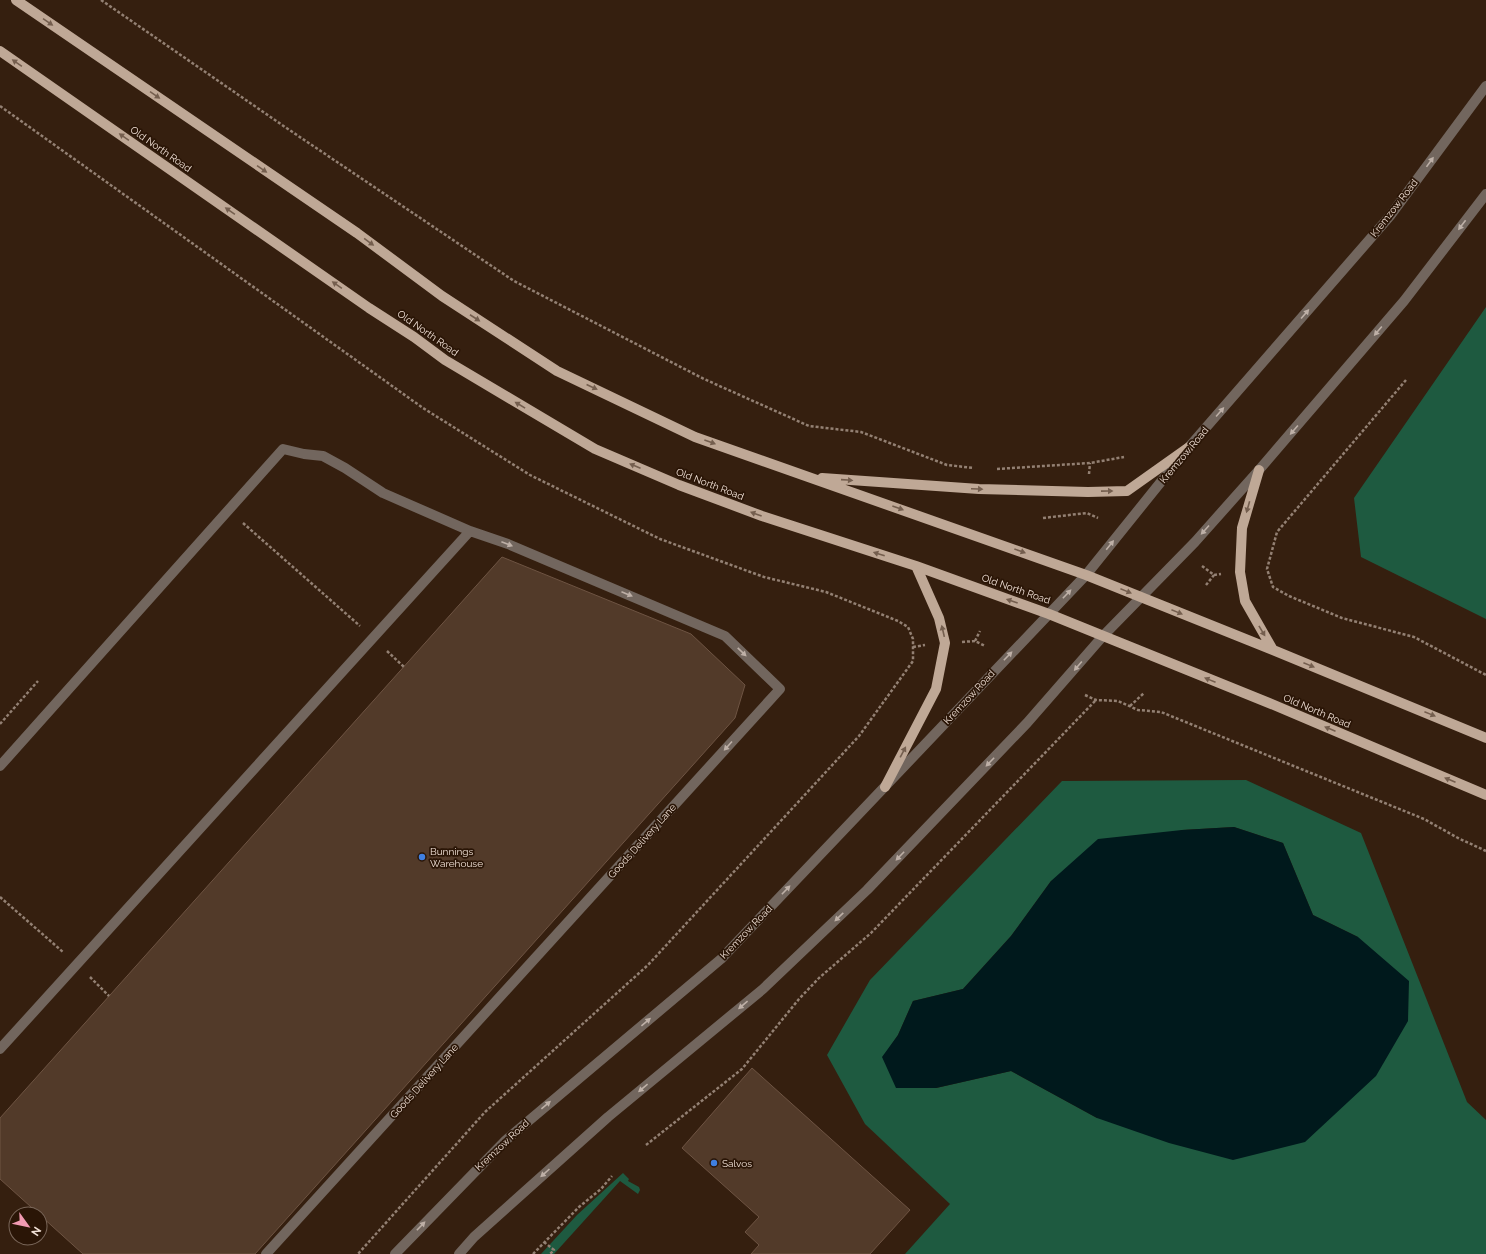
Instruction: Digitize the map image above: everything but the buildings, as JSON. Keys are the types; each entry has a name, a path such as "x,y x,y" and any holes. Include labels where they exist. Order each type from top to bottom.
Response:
{"main road":[{"path":"16,0 357,233 442,296 557,370 695,437 1086,575 1486,738"},
{"name":"Old North Road","path":"0,51 369,308 414,337 445,360 595,449 679,485 762,516 916,566 1048,614 1486,795"},
{"path":"808,477 979,490 1088,492 1127,491 1189,448"},
{"path":"1259,470 1242,528 1240,572 1245,601 1273,650"},
{"path":"885,787 936,689 945,643 939,618 916,566"}],"street":[{"name":"Kremzow Road","path":"395,1254 506,1140 721,959 1086,575 1189,448 1390,216 1486,86"},
{"path":"459,1254 474,1238 608,1117 762,989 861,895 1027,723 1103,636 1195,542 1404,302 1486,194"},
{"path":"0,766 283,449 304,454 323,456 383,492 470,531 0,1049"},
{"name":"Goods Delivery Lane","path":"266,1254 780,689 725,636 508,544 470,531"}],"path":[{"path":"101,0 285,127 514,281 704,380 809,426 861,432 947,465 976,468"},
{"path":"0,106 423,408 530,474 660,539 764,577 826,592 898,621 908,627 913,639 913,660 859,736 648,965 485,1112 358,1254"},
{"path":"1406,380 1278,532 1267,569 1272,587 1289,596 1342,618 1414,637 1486,675"},
{"path":"991,469 1090,463 1124,457"},
{"path":"1043,518 1087,513 1098,518"},
{"path":"243,523 374,637 404,667"},
{"path":"1202,566 1214,575 1206,585"},
{"path":"975,641 980,631"},
{"path":"959,642 975,641 985,646"},
{"path":"913,647 932,645"},
{"path":"0,724 38,681"},
{"path":"1130,706 1144,693"},
{"path":"1084,694 1096,700 1118,701 1138,710 1161,712 1424,819 1458,838 1486,851"},
{"path":"646,1145 742,1069 799,999 819,978 871,933 1096,700"},
{"path":"0,897 77,965 109,996"},
{"path":"533,1254 580,1207 601,1189 612,1176"},
{"path":"544,1242 554,1250 550,1254"}],"green space":[{"path":"1486,307 1486,619 1361,557 1354,498"},
{"path":"1246,780 1361,833 1467,1102 1486,1120 1486,1254 905,1254 950,1204 865,1124 827,1055 870,980 1062,781","holes":["1234,827 1283,843 1313,915 1358,937 1097,1118 1011,1071 936,1088 883,1057 898,1035 913,1001 963,989 1011,936 1051,881 1182,830"]},
{"path":"623,1173 629,1179 628,1181 639,1187 640,1190 638,1194 620,1181 554,1254 541,1254 577,1215"}],"water":[{"path":"1234,827 1283,843 1313,915 1358,937 1409,981 1408,1021 1376,1076 1305,1142 1233,1160 1169,1143 1097,1118 1011,1071 936,1088 896,1088 882,1057 898,1035 913,1001 963,989 1011,936 1051,881 1098,839 1182,830"}],"place":[{"name":"Bunnings Warehouse","path":"422,857"},
{"name":"Salvos","path":"714,1163"}]}
